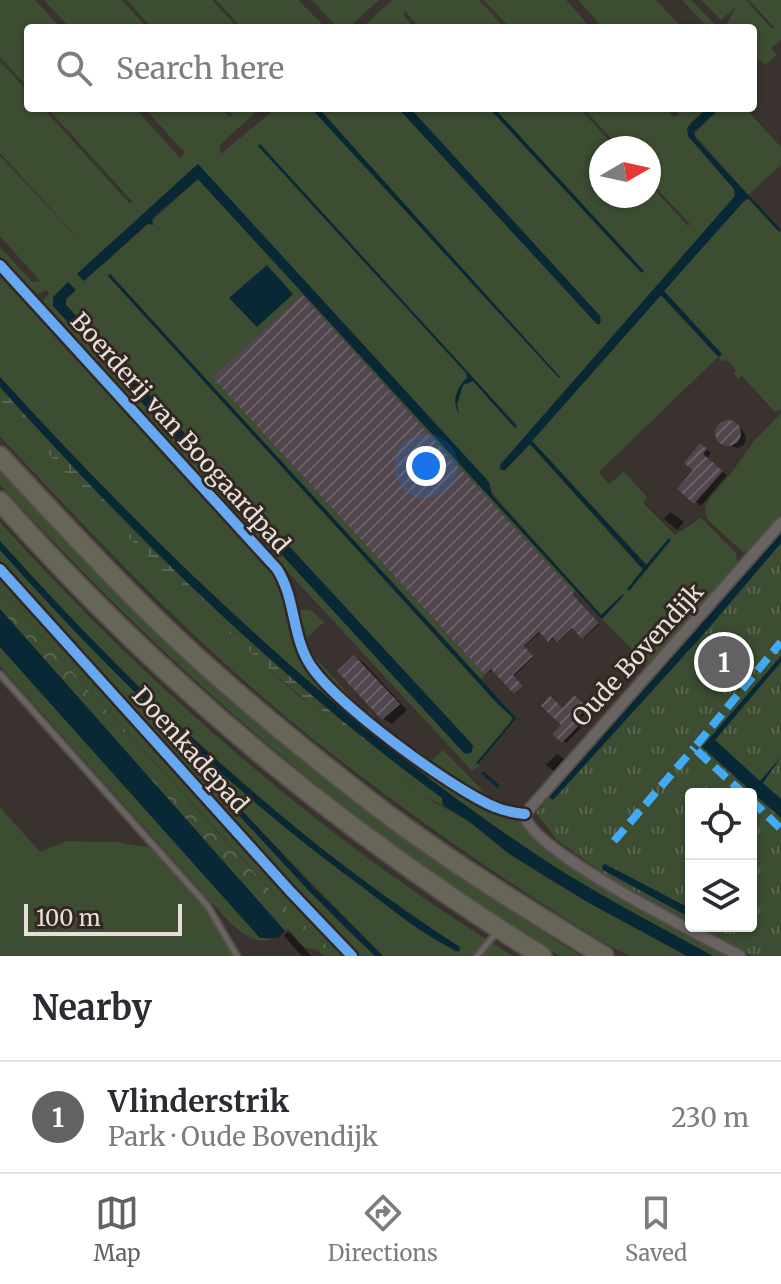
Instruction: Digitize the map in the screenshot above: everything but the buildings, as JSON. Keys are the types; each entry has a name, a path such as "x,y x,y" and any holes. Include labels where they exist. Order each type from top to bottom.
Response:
{"highway":[{"path":"0,456 151,614 281,729 373,804 431,845 500,893 604,956"},
{"path":"0,501 70,578 163,669 265,758 362,834 542,956"}],"street":[{"name":"Oude Bovendijk","path":"740,956 612,888 558,852 529,826 525,814 781,523"}],"lane":[{"path":"0,674 207,905 237,956"},
{"path":"477,956 499,929"}],"green space":[{"path":"0,0 35,0 57,24 24,24 24,84 0,57"},
{"path":"44,0 122,0 143,24 66,24"},
{"path":"127,0 212,0 234,24 148,24"},
{"path":"216,0 298,0 322,24 238,24"},
{"path":"312,0 379,0 352,24 334,24"},
{"path":"392,0 479,0 501,24 416,24 405,11 403,15 411,24 366,24"},
{"path":"484,0 566,0 587,24 506,24"},
{"path":"578,0 656,0 678,24 599,24"},
{"path":"682,0 691,0 714,24 704,24"},
{"path":"701,0 746,0 772,29 774,27 749,0 781,0 781,40 771,48 777,55 765,65 757,58 757,24 727,24 736,7 721,20"},
{"path":"0,61 24,88 24,112 47,112 130,204 132,201 51,112 139,112 180,158 185,153 148,112 225,112 230,117 230,112 256,112 219,146 221,154 271,112 315,112 559,378 323,112 402,112 597,324 602,321 600,316 414,112 493,112 643,271 498,112 583,112 605,136 589,136 589,208 661,208 661,197 688,226 690,224 661,193 661,136 609,136 587,112 669,112 673,117 678,115 677,112 702,112 690,123 688,136 734,189 735,196 500,467 505,470 530,444 643,570 628,589 670,540 647,565 532,441 661,295 718,357 599,472 609,484 624,472 647,497 643,503 675,535 701,518 736,553 738,566 647,665 602,619 624,595 602,616 198,164 78,273 105,263 198,179 576,591 574,593 302,295 212,377 485,675 481,679 108,275 513,718 477,763 480,766 472,771 44,308 43,301 49,293 46,290 33,296 0,260 0,247 32,282 40,281 0,236 0,156 85,246 0,153","holes":["75,290 66,299 66,305 473,746 469,755 54,306 53,297"]},
{"path":"716,112 749,112 781,147 781,165 748,195 694,134"},
{"path":"749,199 781,230 781,410 775,412 742,376 738,379 733,373 736,370 726,359 723,362 718,357 721,354 664,291 741,203"},
{"path":"0,270 271,566 284,590 301,656 319,684 446,783 507,816 507,819 522,820 537,839 586,877 730,956 713,956 613,901 477,814 331,700 193,577 0,377"},
{"path":"0,387 100,496 205,600 315,698 442,798 443,805 425,797 312,706 150,559 0,401"},
{"path":"0,401 160,568 293,691 393,772 425,797 470,822 508,853 548,879 687,956 629,956 601,941 457,846 318,743 197,637 9,446 0,436"},
{"path":"781,413 781,515 751,551 743,552 711,523 706,517 705,507 754,441"},
{"path":"0,471 149,625 245,713 385,824 581,956 555,953 517,930 405,852 282,756 110,599 0,485"},
{"path":"0,522 117,643 241,757 373,862 513,956 383,956 224,793 222,797 375,956 357,956 0,562 0,550 104,661 215,767 273,817 393,909 456,952 459,947 334,858 216,759 105,653 0,541"},
{"path":"781,530 781,956 753,956 710,932 757,932 757,788 685,788 685,919 607,876 557,840 536,813"},
{"path":"0,575 345,956 338,956 293,914 0,592"},
{"path":"0,592 253,871 338,956 324,956 317,950 305,948 288,929 285,931 0,609"},
{"path":"301,609 312,611 324,622 307,638 310,652 366,713 369,711 382,726 432,760 443,750 490,798 475,793 427,763 327,682 305,648 300,624"},
{"path":"0,647 260,937 272,940 253,939 245,935 211,902 0,666"},
{"path":"0,807 40,852 66,841 115,842 153,848 206,909 236,956 0,956"}],"water":[{"path":"315,112 322,112 559,378"},
{"path":"402,112 414,112 600,316 600,324"},
{"path":"493,112 498,112 644,271 642,273"},
{"path":"703,112 716,112 694,132 696,139 781,230 779,232 749,199 745,200 664,291 722,354 719,357 661,295 532,441 646,565 669,538 671,540 629,591 627,589 643,569 530,444 505,470 501,470 500,465 735,196 734,189 688,136 687,128"},
{"path":"260,144 517,426 515,428 473,381 463,385 457,405 459,413 455,399 463,381 467,378 466,373 258,146"},
{"path":"198,164 489,482 492,495 601,615 624,595 602,619 198,179 152,219 153,225 147,224 84,281 77,274"},
{"path":"267,265 293,294 257,327 229,298"},
{"path":"110,274 516,718 478,764 513,718 108,276"},
{"path":"68,282 76,290 66,299 66,305 470,742 473,746 471,753 464,753 53,306 53,297"},
{"path":"0,377 194,577 332,701 478,815 555,867 713,956 687,956 589,903 508,853 443,805 442,798 323,705 156,552 0,387"},
{"path":"781,533 781,543 701,637 553,800 548,796"},
{"path":"0,541 105,653 216,760 334,859 460,947 459,952 398,914 314,851 219,771 84,641 0,550"},
{"path":"0,609 285,931 278,938 260,938 0,647"},
{"path":"781,656 781,662 715,740 760,781 781,757 763,783 781,799 781,818 757,796 757,788 748,788 702,747"},
{"path":"226,793 312,886 383,956 375,956 308,890 222,797"},
{"path":"605,864 685,906 685,915 603,870"}],"waterway":[{"path":"483,773 498,786"}],"marked path":[{"path":"737,788 694,748 781,642"},
{"path":"614,841 694,748"},
{"path":"757,806 781,829"}],"cycle path":[{"name":"Boerderij van Boogaardpad","path":"0,265 277,569 287,591 303,650 320,678 365,720 423,764 495,807 525,814"},
{"name":"Doenkadepad","path":"0,569 352,956"}],"place":[{"name":"Vlinderstrik","path":"724,662"}]}
